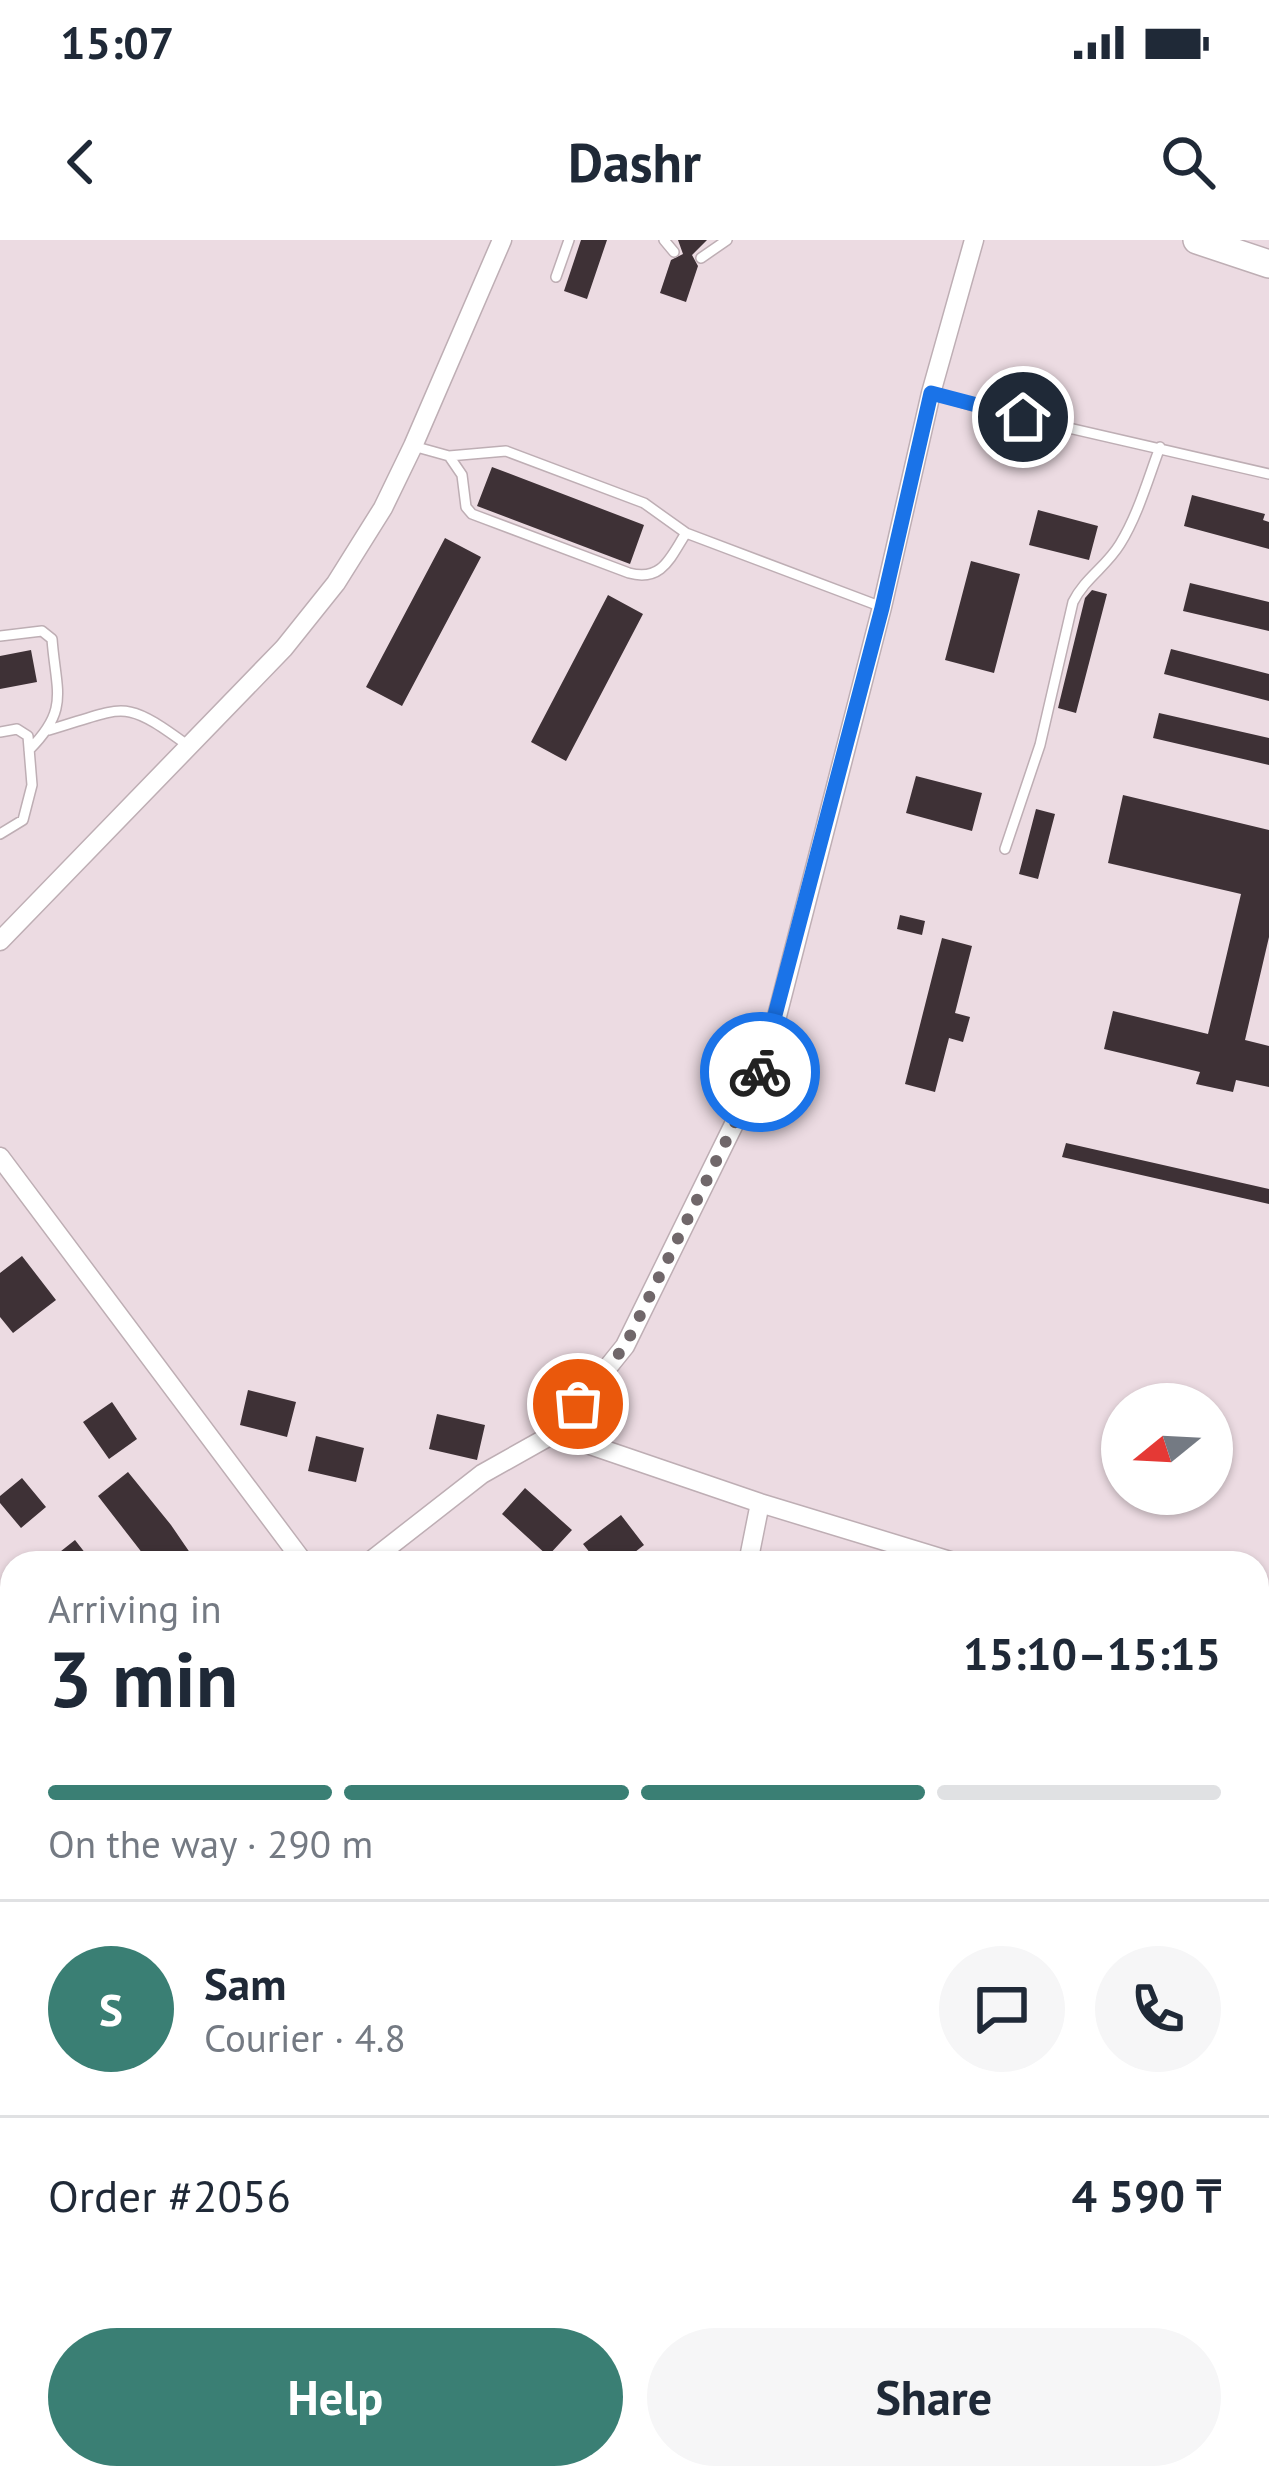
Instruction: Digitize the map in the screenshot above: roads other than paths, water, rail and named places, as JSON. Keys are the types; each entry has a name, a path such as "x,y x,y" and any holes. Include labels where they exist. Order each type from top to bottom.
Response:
{"main road":[{"path":"1197,240 1269,264"}],"street":[{"path":"383,1551 482,1474 555,1433 625,1346 766,1059 882,608 931,393 974,240"},
{"path":"0,940 284,649 336,583 413,446 496,241"},
{"path":"0,1157 295,1551"},
{"path":"555,1433 918,1551"},
{"path":"750,1551 760,1503"}],"lane":[{"path":"556,277 569,240"},
{"path":"664,240 674,252"},
{"path":"701,258 727,240"},
{"path":"931,393 1269,474"},
{"path":"413,446 449,456 506,451 644,503 686,533 882,608"},
{"path":"1005,849 1040,745 1073,602 1084,581 1100,571 1119,546 1160,447"},
{"path":"449,456 462,475 466,507 472,514 628,573 644,577 660,572 686,533"},
{"path":"0,636 42,631 52,639 58,715 29,750"},
{"path":"49,730 124,708 146,715 190,747"},
{"path":"0,732 23,730 32,785 23,820 0,834"}]}
